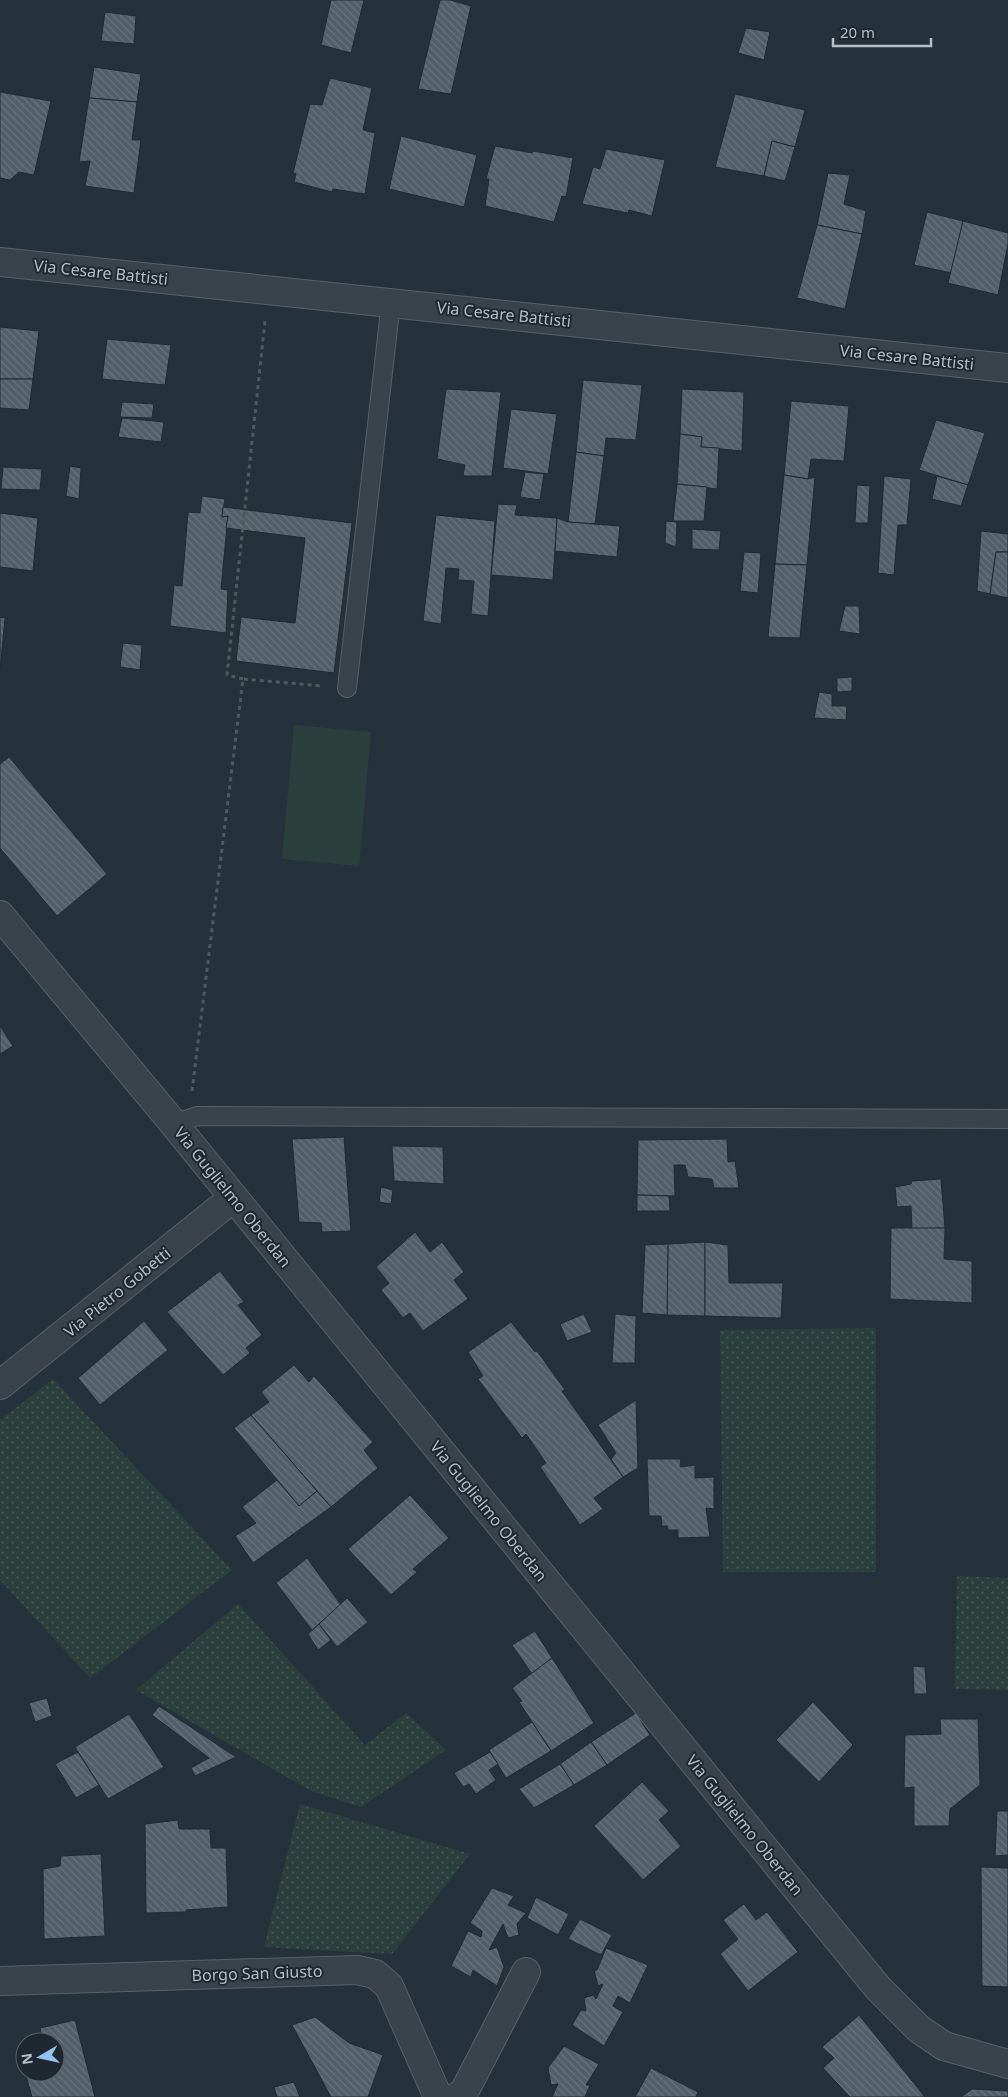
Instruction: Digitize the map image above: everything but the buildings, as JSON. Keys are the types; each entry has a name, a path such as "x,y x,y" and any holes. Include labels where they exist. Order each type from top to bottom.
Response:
{"street":[{"name":"Via Cesare Battisti","path":"0,262 1008,368"},
{"name":"Via Guglielmo Oberdan","path":"0,915 174,1124 878,1988 918,2028 944,2046 1008,2064"},
{"name":"Via Pietro Gobetti","path":"0,1385 233,1198"},
{"name":"Borgo San Giusto","path":"0,1981 357,1970 375,1974 389,1986 438,2097"},
{"path":"456,2097 463,2094 526,1972"}],"lane":[{"path":"347,688 391,302"},
{"path":"174,1124 197,1116 1008,1119"}],"path":[{"path":"269,289 227,675 347,688"},
{"path":"174,1124 193,1089 243,678"}],"green space":[{"path":"294,725 371,732 359,866 282,859"},
{"path":"876,1328 876,1572 723,1572 720,1330"},
{"path":"53,1379 232,1570 90,1678 0,1580 0,1420"},
{"path":"957,1576 1008,1578 1008,1690 955,1689"},
{"path":"238,1604 365,1745 406,1713 446,1750 361,1807 311,1791 136,1690"},
{"path":"300,1804 470,1854 392,1954 264,1947"}]}
